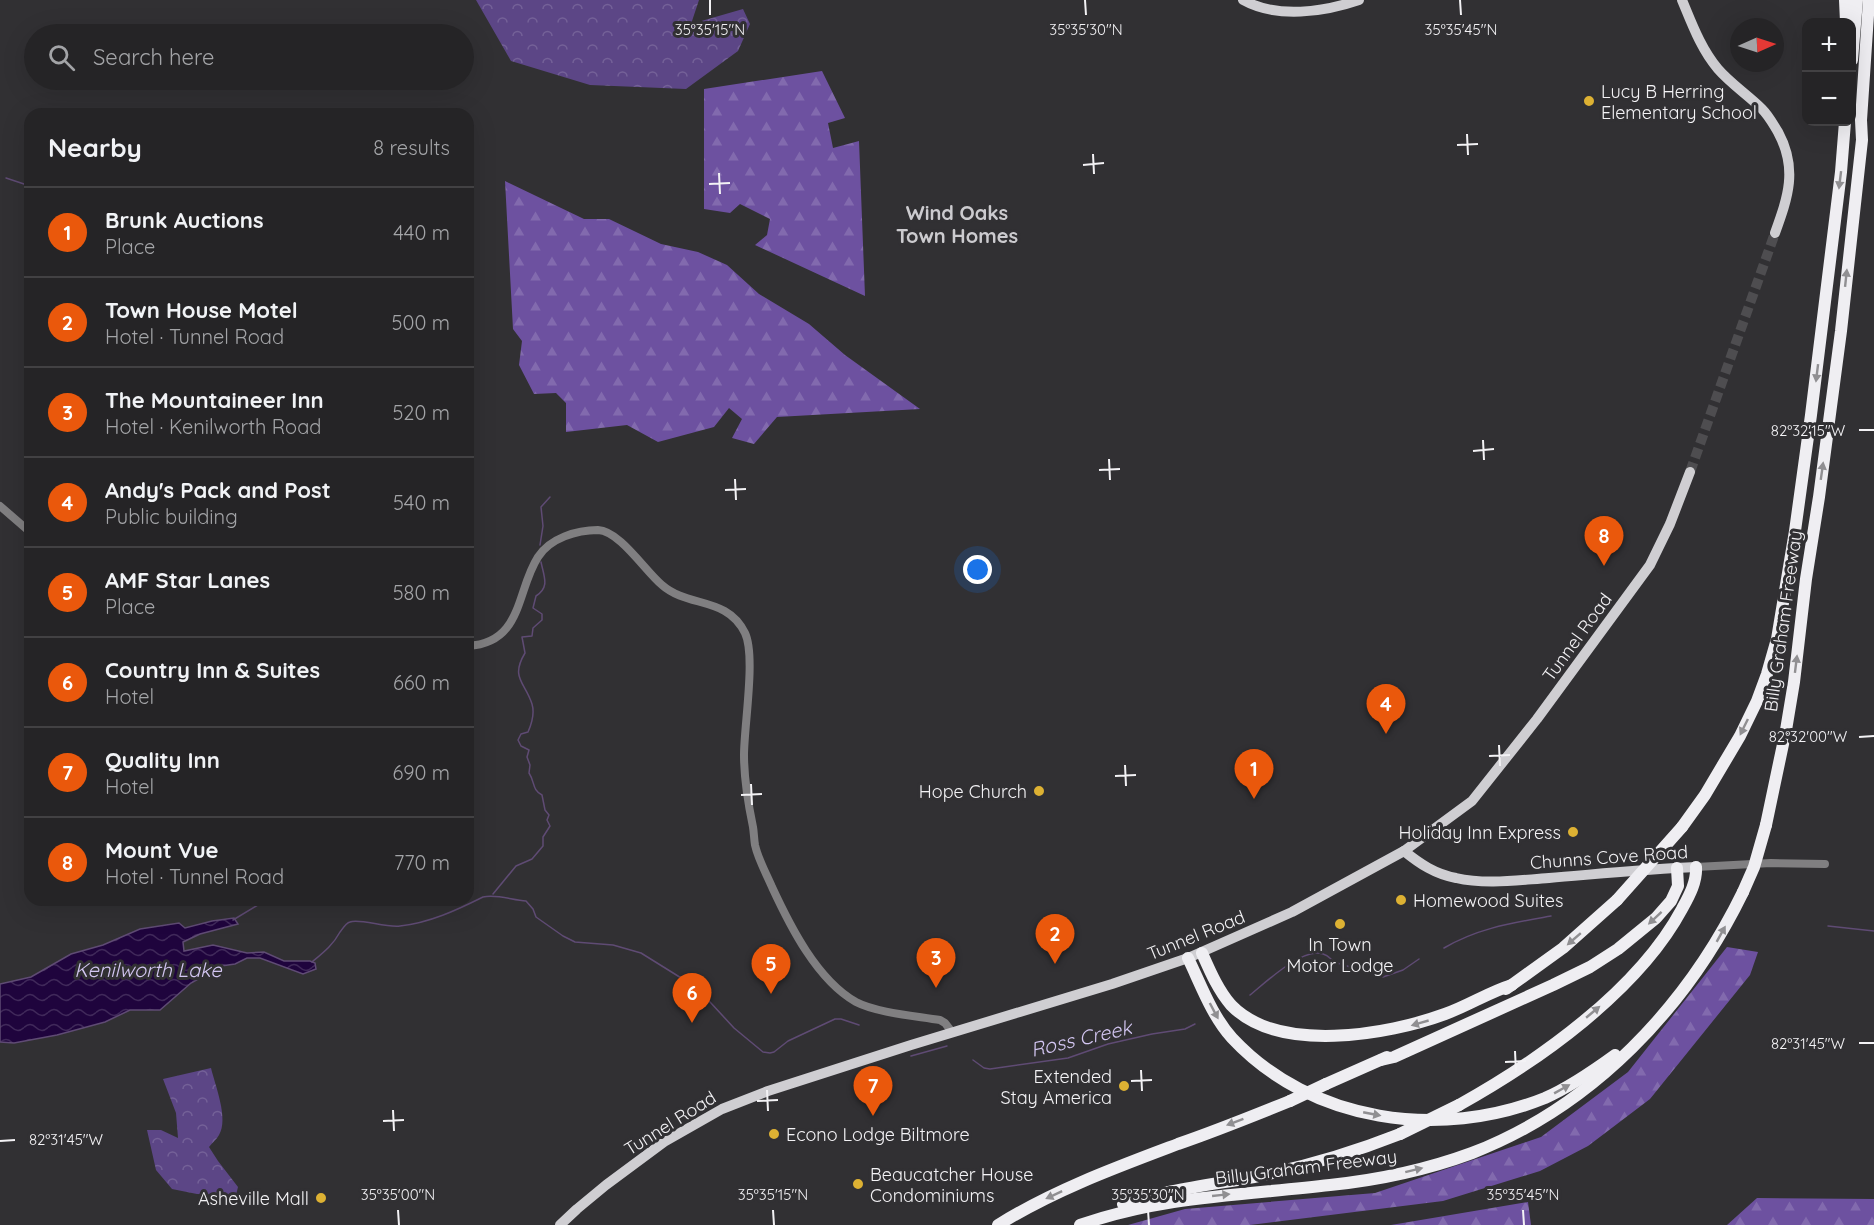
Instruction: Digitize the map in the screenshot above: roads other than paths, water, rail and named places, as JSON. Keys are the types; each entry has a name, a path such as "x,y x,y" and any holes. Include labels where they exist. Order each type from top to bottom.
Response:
{"highway":[{"path":"1845,0 1846,18"},
{"path":"1855,18 1857,0"},
{"name":"Billy Graham Freeway","path":"1080,1225 1129,1210 1183,1200 1362,1181 1434,1165 1472,1153 1569,1101 1616,1063 1681,994 1717,942 1754,867 1766,825 1794,682 1806,579 1833,396 1862,140 1861,120 1869,0"},
{"path":"1862,140 1874,19"},
{"name":"Billy Graham Freeway","path":"998,1225 1044,1200 1117,1167 1290,1101 1381,1060 1480,1008 1563,948 1617,900 1682,828 1705,795 1740,736 1757,701 1777,639 1810,427 1845,126"},
{"path":"1101,1217 1120,1205 1141,1198 1326,1160 1400,1134 1491,1088 1550,1048 1602,1004 1647,959 1677,918 1695,882 1696,867"},
{"path":"1381,1060 1394,1057 1590,967 1643,930 1665,909 1677,890 1677,868"},
{"path":"1202,953 1226,998 1238,1010 1264,1026 1295,1034 1343,1035 1400,1028 1448,1014 1501,988 1512,985"},
{"path":"1188,958 1210,1005 1230,1037 1277,1076 1320,1099 1350,1110 1414,1121 1479,1117 1547,1097 1607,1061 1626,1047 1653,1020 1662,1015"}],"main road":[{"path":"1243,0 1264,8 1296,11 1329,9 1359,0"},
{"path":"1682,0 1708,55 1723,75 1767,114 1785,148 1790,175 1789,192 1775,233"},
{"name":"Tunnel Road","path":"560,1225 576,1209 664,1142 722,1109 766,1092 952,1031 1112,984 1202,953 1292,912 1404,851 1472,801 1539,717 1650,565 1670,524 1690,472"},
{"name":"Chunns Cove Road","path":"1404,851 1432,871 1471,880 1522,880 1696,867"}],"street":[{"path":"0,506 24,527"},
{"path":"474,645 484,644 507,628 520,604 535,563 542,551 568,535 585,531 602,530 609,533 629,549 650,575 670,592 713,605 735,618 746,634 748,649 745,782 755,844 760,861 783,910 805,948 843,993 867,1006 931,1020 941,1020 952,1031"},
{"name":"Chunns Cove Road","path":"1696,867 1771,863 1825,864"}],"water":[{"name":"Kenilworth Lake","path":"234,918 238,924 200,934 183,942 184,951 213,945 247,953 264,952 284,961 310,961 315,963 316,969 303,974 260,958 247,958 235,964 221,966 191,983 160,1010 130,1010 105,1022 57,1035 14,1043 0,1042 0,984 31,977 71,954 103,945 140,929 179,923 185,928"}],"waterway":[{"path":"6,178 24,184"},
{"path":"540,545 543,526 541,507 550,497"},
{"path":"493,894 516,866 532,859 543,846 543,837 550,826 542,795 535,788 529,773 530,765 527,757 529,750 521,746 518,740 521,734 528,732 533,715 532,704 520,680 519,668 525,653 522,637 532,636 533,628 542,620 542,614 533,608 536,596 545,585 541,562"},
{"name":"Ross Creek","path":"474,902 488,896 526,901 536,917 575,942 613,945 641,953 686,981 734,1028 763,1052 774,1052 788,1041 835,1019 859,1025"},
{"path":"233,920 256,906"},
{"name":"Ross Creek","path":"312,962 328,948 347,923 360,921 394,926 411,924 465,906"},
{"name":"Ross Creek","path":"1444,948 1483,931 1551,916"},
{"name":"Ross Creek","path":"1828,926 1874,931"},
{"name":"Ross Creek","path":"1250,995 1292,962 1310,954 1323,954 1334,962 1383,977 1403,970 1419,959"},
{"name":"Ross Creek","path":"973,1060 984,1068 990,1069 1068,1058 1108,1044 1185,1029 1195,1024"},
{"name":"Ross Creek","path":"911,1056 947,1046"}],"tunnel":[{"path":"1690,472 1775,233"}],"place":[{"name":"Lucy B Herring Elementary School","path":"1589,101"},
{"name":"Mount Vue","path":"1604,566"},
{"name":"Andy's Pack and Post","path":"1386,734"},
{"name":"Hope Church","path":"1039,791"},
{"name":"Brunk Auctions","path":"1254,799"},
{"name":"Holiday Inn Express","path":"1573,832"},
{"name":"Homewood Suites","path":"1401,900"},
{"name":"In Town Motor Lodge","path":"1340,924"},
{"name":"Town House Motel","path":"1055,964"},
{"name":"The Mountaineer Inn","path":"936,988"},
{"name":"AMF Star Lanes","path":"771,994"},
{"name":"Country Inn & Suites","path":"692,1023"},
{"name":"Extended Stay America","path":"1124,1086"},
{"name":"Quality Inn","path":"873,1116"},
{"name":"Econo Lodge Biltmore","path":"774,1134"},
{"name":"Beaucatcher House Condominiums","path":"858,1184"},
{"name":"Asheville Mall","path":"321,1198"}],"district":[{"name":"Wind Oaks Town Homes","path":"957,224"}]}
